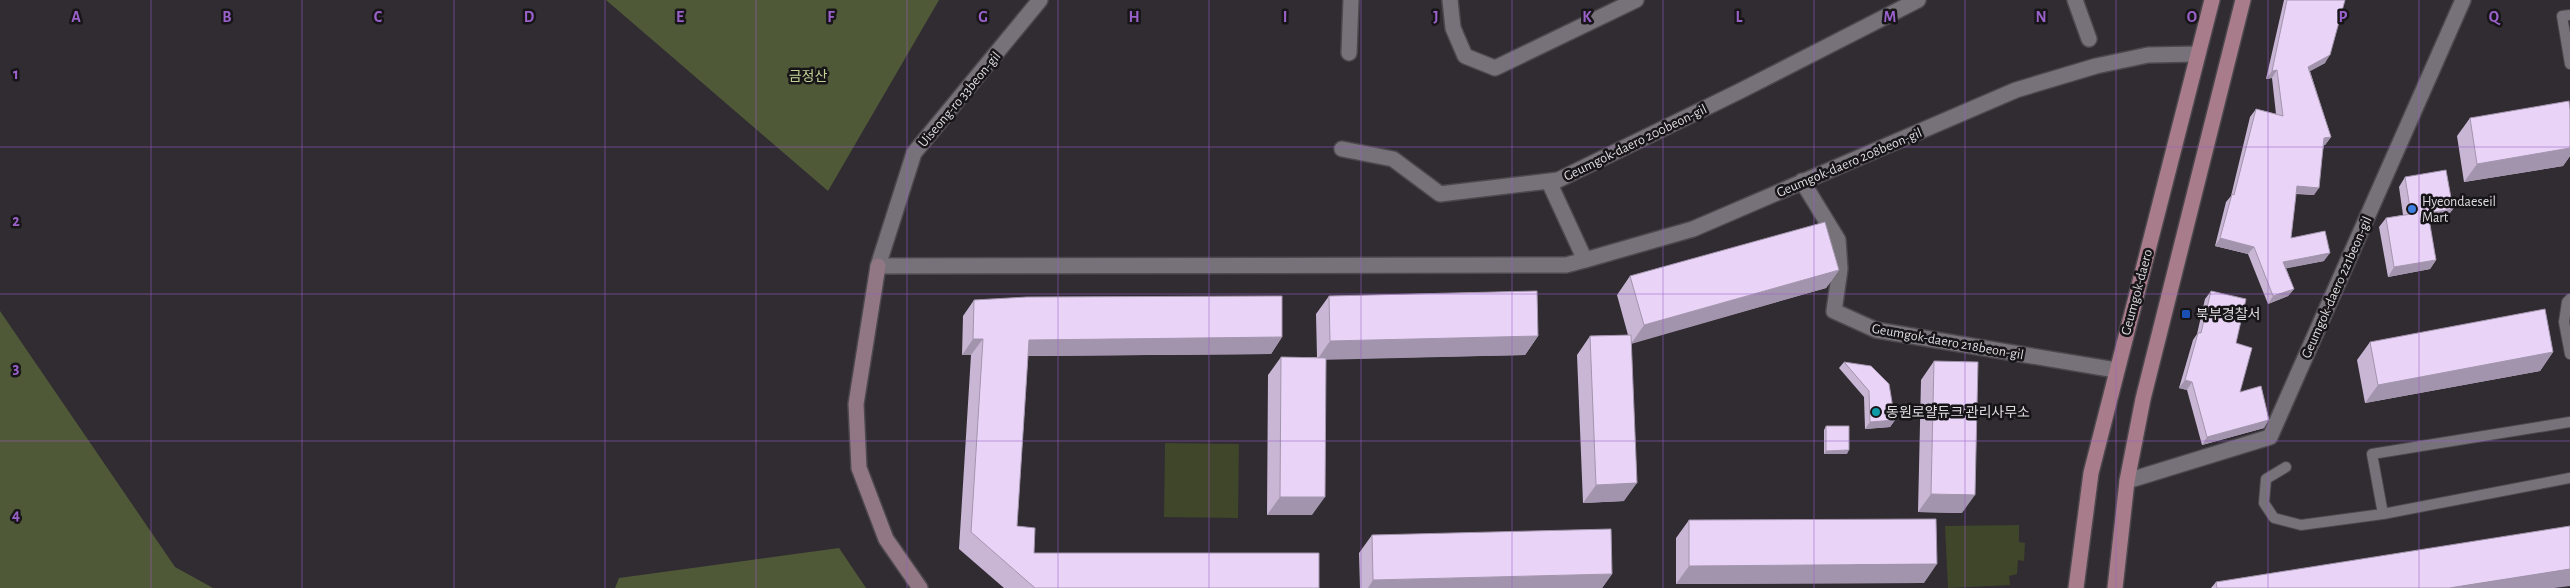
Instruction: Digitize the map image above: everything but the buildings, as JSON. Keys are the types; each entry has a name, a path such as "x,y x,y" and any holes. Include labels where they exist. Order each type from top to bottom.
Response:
{"main road":[{"name":"Geumgok-daero","path":"2076,588 2091,473 2212,0"},
{"path":"2116,588 2127,480 2143,399 2243,0"}],"street":[{"name":"Uiseong-ro 33beon-gil","path":"878,266 914,153 1040,0"},
{"path":"1349,53 1351,0"},
{"path":"1450,0 1453,28 1465,56 1495,68 1636,0"},
{"name":"Geumgok-daero 200beon-gil","path":"1342,149 1393,158 1440,194 1558,180 1731,96 1918,0"},
{"path":"2075,0 2089,39"},
{"name":"Geumgok-daero 221beon-gil","path":"2127,480 2270,437 2463,0"},
{"name":"Geumgok-daero 208beon-gil","path":"878,266 1566,265 1693,229 2016,90 2113,62 2148,55 2198,54"},
{"name":"Geumgok-daero 218beon-gil","path":"1802,181 1838,240 1840,269 1834,312 1876,330 2116,370"},
{"path":"1549,182 1585,260"},
{"path":"878,266 856,404 859,468 886,539 920,588"}],"lane":[{"path":"2570,15 2562,16 2570,64"},
{"path":"2570,299 2566,302 2564,322 2570,354"},
{"path":"2383,514 2372,454 2570,422"},
{"path":"2286,467 2266,479 2264,503 2274,518 2301,525 2383,514 2570,478"}],"green space":[{"name":"금정산","path":"606,0 939,0 828,191"},
{"path":"0,311 175,567 213,588 0,588"},
{"path":"1165,443 1239,444 1238,518 1164,517"},
{"path":"2019,525 2019,542 2025,543 2024,561 2018,560 2017,574 2009,576 2010,585 1948,588 1945,526"},
{"path":"839,548 866,588 615,588 619,578"}],"place":[{"name":"Hyeondaeseil Mart","path":"2412,209"},
{"name":"북부경찰서","path":"2186,314"},
{"name":"동원로얄듀크 관리사무소","path":"1876,412"}]}
